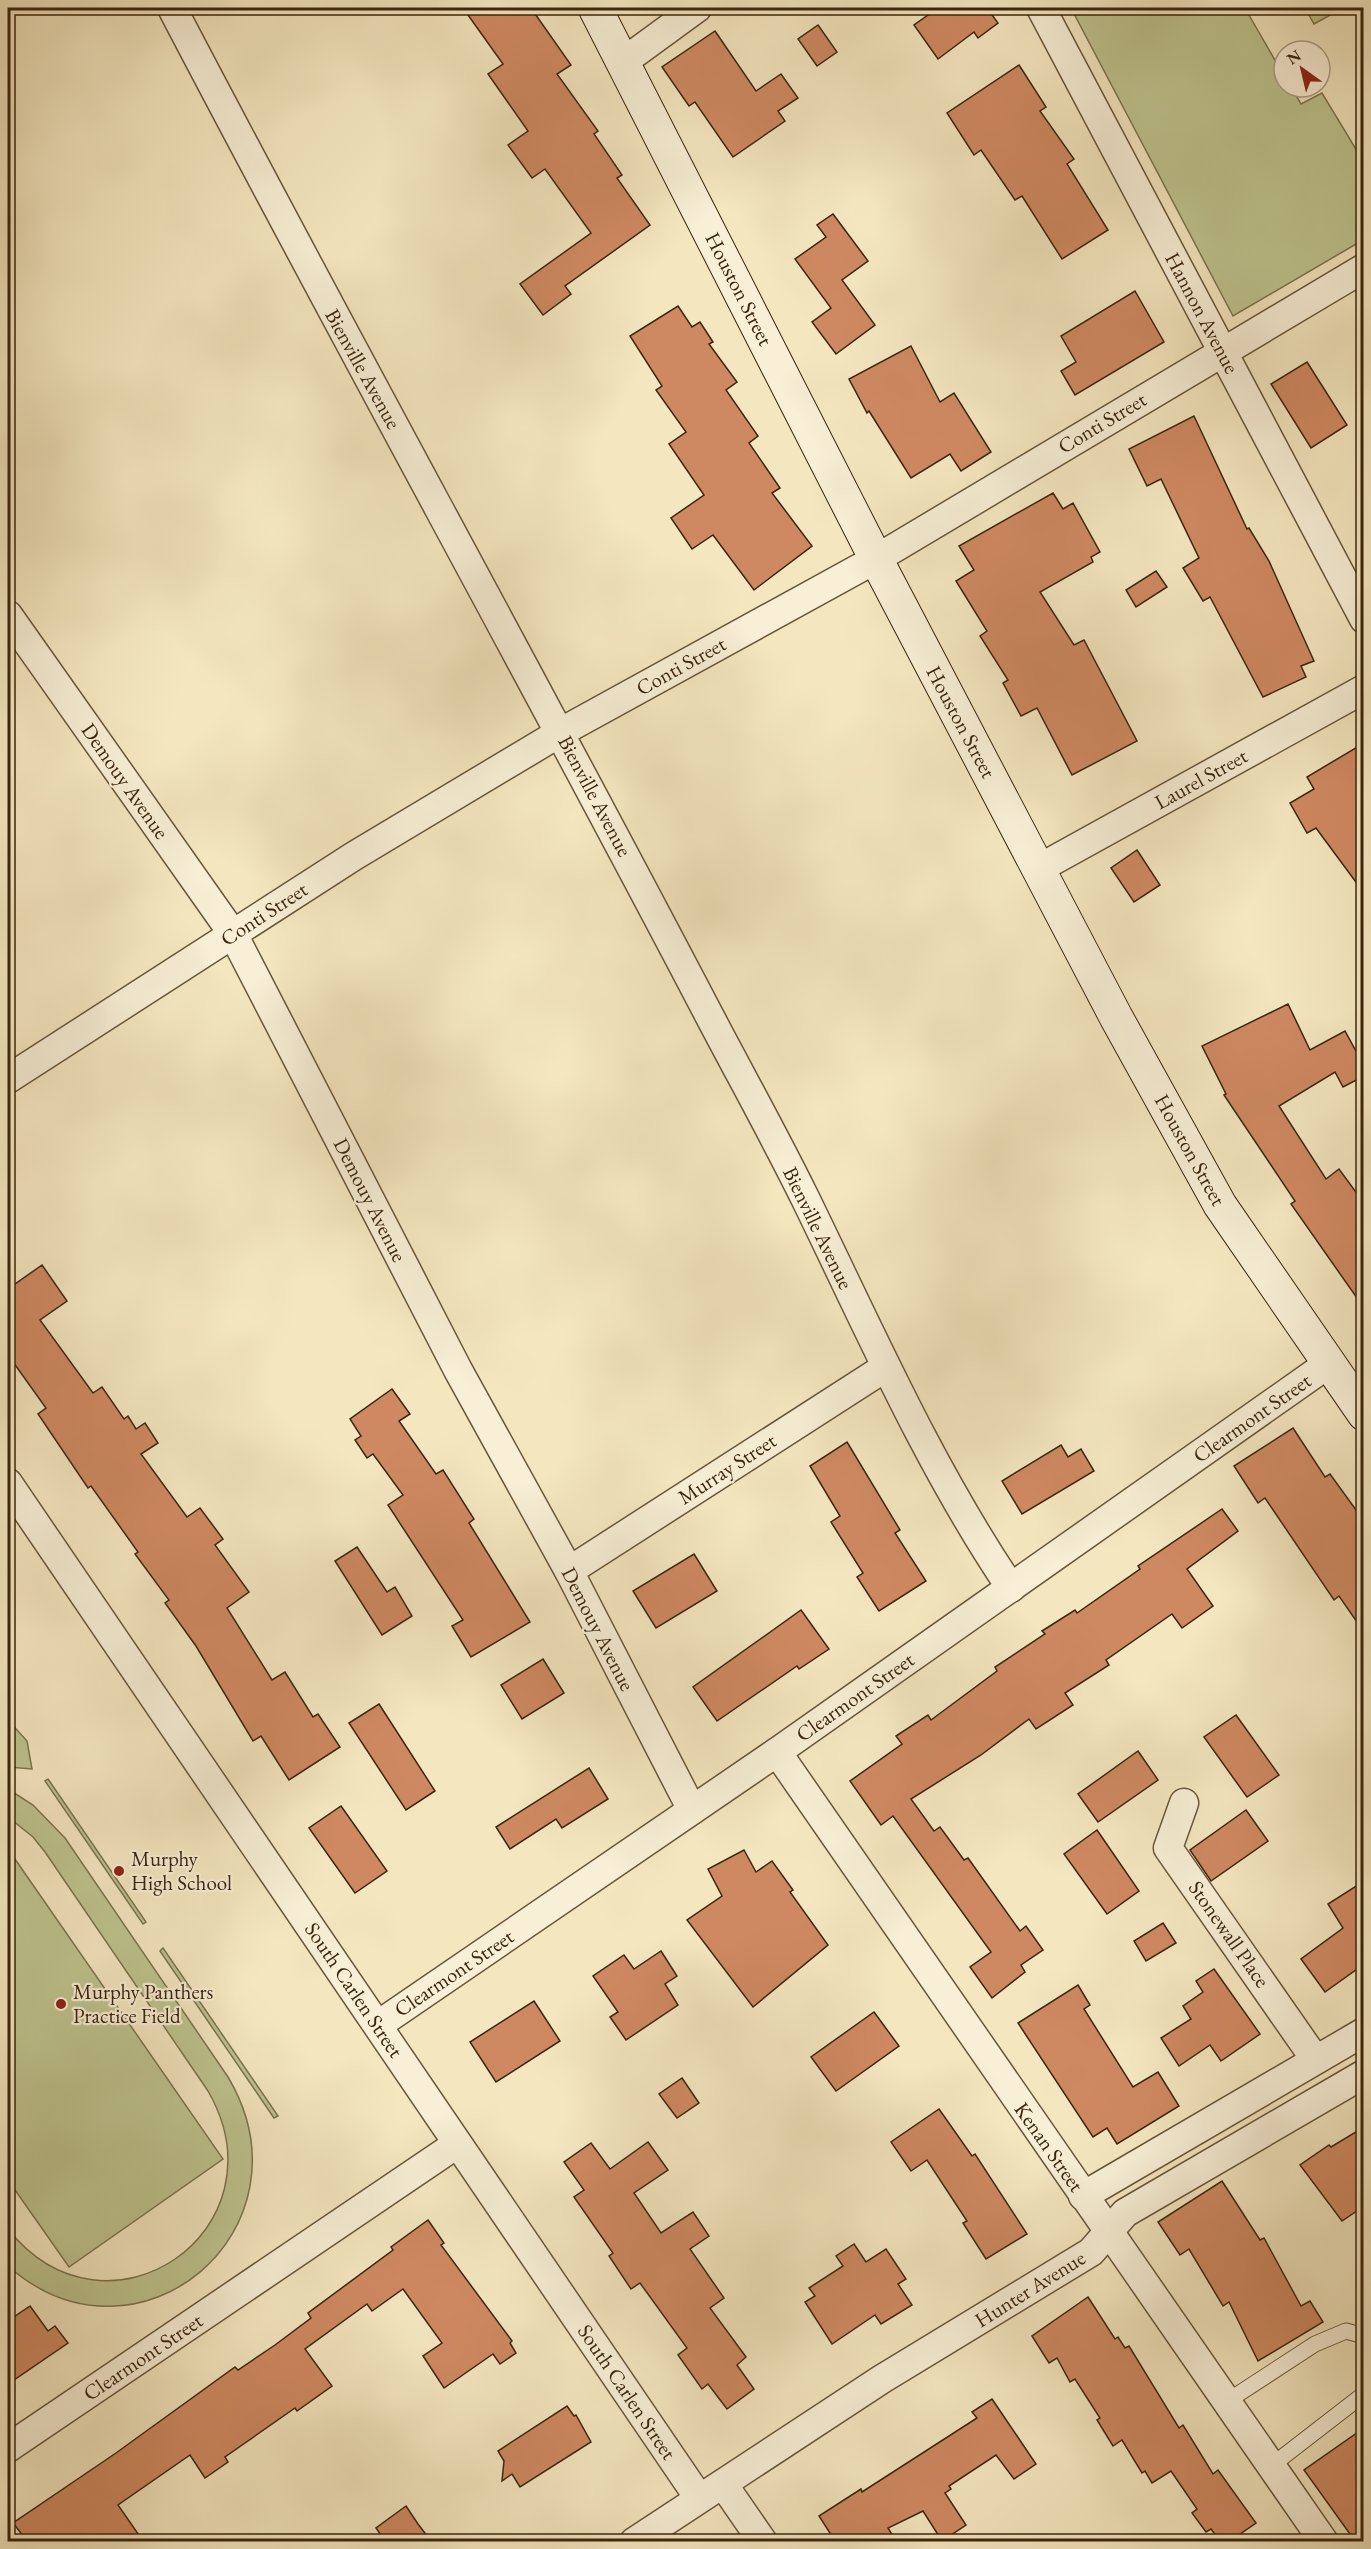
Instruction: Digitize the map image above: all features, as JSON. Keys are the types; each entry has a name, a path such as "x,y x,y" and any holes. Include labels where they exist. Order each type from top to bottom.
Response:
{"street":[{"name":"Bienville Avenue","path":"172,8 330,310 561,732 803,1194 928,1452 976,1537 1011,1587"},
{"name":"Houston Street","path":"595,8 876,559 1116,1017 1220,1205 1364,1414"},
{"path":"623,62 697,8"},
{"name":"Hannon Avenue","path":"1041,8 1364,619"},
{"name":"Conti Street","path":"8,1079 354,856 561,732 876,559 1364,268"},
{"name":"Demouy Avenue","path":"8,615 233,934 458,1370 569,1571 692,1810"},
{"name":"Laurel Street","path":"1038,869 1364,689"},
{"name":"Clearmont Street","path":"378,2025 777,1752 1328,1364"},
{"name":"Murray Street","path":"569,1571 886,1367"},
{"name":"South Carlen Street","path":"8,1483 457,2144 711,2491 763,2541"},
{"name":"Kenan Street","path":"777,1752 1324,2541"},
{"name":"Stonewall Place","path":"1184,1803 1168,1848 1315,2059"},
{"path":"1083,2196 1364,2032"},
{"name":"Hunter Avenue","path":"633,2541 882,2379 1091,2252 1125,2213 1364,2074"},
{"name":"Clearmont Street","path":"8,2448 457,2144"}],"lane":[{"path":"1226,2402 1315,2344 1346,2331 1364,2336"},
{"path":"1271,2466 1364,2394"}],"green space":[{"path":"1071,8 1261,8 1249,15 1272,55 1272,99 1298,99 1301,104 1311,99 1326,99 1357,151 1363,156 1363,240 1233,316"},
{"path":"1305,8 1343,8 1314,24"},
{"path":"8,1720 27,1741 32,1769 8,1767"},
{"path":"48,1779 146,1922 143,1924 45,1781"},
{"path":"8,1789 33,1805 65,1838 228,2077 250,2133 250,2187 232,2234 200,2272 158,2297 110,2306 58,2297 8,2266 8,2229 48,2265 92,2280 136,2277 175,2259 206,2229 224,2189 226,2142 208,2091 45,1852 33,1837 8,1817"},
{"name":"Murphy Panthers Practice Field","path":"8,1849 223,2159 69,2267 8,2180"},
{"path":"163,1948 278,2116 274,2118 160,1951"}],"building":[{"path":"463,8 531,8 571,65 557,74 598,131 594,134 622,175 617,178 650,225 565,286 571,294 543,315 520,284 591,233 545,169 532,178 508,145 528,131 488,74 503,64"},
{"path":"938,8 987,8 998,23 978,38 974,32 938,59 914,25"},
{"path":"818,25 837,52 817,66 798,39"},
{"path":"715,31 756,91 781,74 798,98 778,111 785,121 733,157 695,102 689,106 662,67"},
{"path":"1019,65 1046,107 1040,111 1074,159 1067,164 1108,230 1062,259 1022,196 1015,200 981,150 974,155 947,113"},
{"path":"833,214 868,261 842,280 875,325 836,354 812,322 831,308 795,259 826,237 817,225"},
{"path":"1135,291 1164,342 1075,395 1061,371 1076,362 1061,336"},
{"path":"678,306 692,327 700,322 713,342 709,344 737,382 726,390 758,436 749,443 780,488 772,493 812,546 754,590 713,535 692,549 671,518 704,495 669,444 686,432 656,390 662,386 630,336"},
{"path":"911,346 940,402 954,393 991,452 961,471 950,454 911,478 869,411 867,413 849,379"},
{"path":"1307,362 1347,425 1311,448 1271,384"},
{"path":"1194,416 1247,529 1249,528 1269,561 1314,661 1301,666 1306,677 1263,697 1210,597 1203,601 1183,568 1199,558 1161,479 1147,486 1129,449"},
{"path":"1053,493 1063,509 1073,503 1100,552 1091,557 1093,562 1040,592 1074,645 1084,640 1137,741 1072,775 1037,708 1021,716 1003,683 1008,680 980,636 987,631 956,581 974,570 959,546"},
{"path":"1156,571 1167,587 1136,607 1126,590"},
{"path":"1364,743 1364,893 1316,828 1307,833 1290,803 1314,789 1307,777"},
{"path":"1137,850 1160,885 1134,902 1111,868"},
{"path":"1288,1004 1310,1050 1345,1031 1364,1066 1364,1076 1343,1087 1335,1072 1279,1106 1326,1179 1339,1169 1364,1203 1364,1308 1291,1204 1295,1201 1224,1095 1226,1094 1202,1046"},
{"path":"42,1265 67,1301 40,1320 93,1393 102,1387 124,1419 128,1416 136,1429 145,1423 158,1443 141,1454 187,1517 200,1508 223,1539 215,1545 249,1592 227,1608 272,1680 285,1672 313,1717 318,1714 340,1747 289,1780 261,1736 253,1741 196,1646 165,1603 169,1600 135,1554 138,1552 91,1486 88,1488 38,1414 46,1408 8,1355 8,1289"},
{"path":"392,1389 410,1414 399,1421 436,1474 443,1470 474,1519 469,1523 530,1622 471,1657 452,1626 463,1620 388,1505 403,1495 373,1454 367,1458 355,1440 361,1436 350,1419"},
{"path":"1293,1428 1325,1477 1330,1474 1364,1521 1364,1632 1339,1596 1334,1600 1265,1498 1258,1503 1234,1466"},
{"path":"847,1442 900,1530 895,1533 926,1581 879,1611 857,1577 863,1573 831,1522 840,1516 810,1466"},
{"path":"1061,1445 1068,1457 1081,1449 1094,1471 1022,1514 1002,1481"},
{"path":"1222,1509 1238,1531 1187,1569 1213,1606 1182,1628 1172,1614 1106,1660 1109,1665 1065,1693 1073,1705 1036,1729 1029,1719 981,1755 911,1799 934,1831 940,1827 964,1860 968,1858 1020,1931 1026,1926 1043,1950 1021,1965 1025,1972 992,1998 970,1967 991,1952 893,1816 881,1825 850,1781 902,1744 896,1736 928,1715 931,1720 997,1671 995,1667 1045,1634 1042,1631 1075,1610 1077,1613 1140,1569 1138,1566"},
{"path":"357,1547 387,1592 395,1587 412,1616 382,1635 335,1561"},
{"path":"694,1554 717,1591 656,1628 633,1591"},
{"path":"801,1610 829,1649 799,1669 797,1666 717,1721 693,1687"},
{"path":"543,1659 564,1693 522,1719 501,1685"},
{"path":"379,1704 435,1791 406,1810 349,1723"},
{"path":"1236,1715 1279,1775 1247,1797 1204,1737"},
{"path":"1138,1751 1158,1780 1098,1822 1078,1794"},
{"path":"589,1768 608,1799 562,1828 556,1819 510,1849 496,1827"},
{"path":"341,1806 387,1871 355,1893 309,1828"},
{"path":"1246,1810 1268,1841 1211,1881 1190,1850"},
{"path":"1097,1830 1139,1891 1107,1914 1064,1854"},
{"path":"744,1850 756,1872 772,1861 793,1890 790,1892 828,1945 753,2007 687,1920 722,1896 708,1869"},
{"path":"1364,1881 1364,1964 1325,1992 1301,1959 1343,1928 1328,1904"},
{"path":"1163,1923 1176,1943 1146,1961 1134,1941"},
{"path":"661,1951 677,1976 665,1984 678,2005 626,2040 610,2017 618,2012 593,1976 624,1955 634,1969"},
{"path":"1214,1969 1260,2034 1221,2061 1210,2045 1179,2066 1161,2038 1191,2019 1183,2006 1203,1992 1196,1981"},
{"path":"1078,1985 1090,2005 1084,2009 1133,2087 1158,2072 1179,2106 1117,2144 1107,2128 1093,2137 1018,2023"},
{"path":"534,2001 560,2041 496,2082 470,2042"},
{"path":"874,2012 899,2046 836,2091 811,2057"},
{"path":"682,2078 699,2103 677,2118 659,2094"},
{"path":"939,2109 972,2156 975,2154 1027,2234 986,2259 963,2223 967,2221 927,2160 911,2171 891,2142"},
{"path":"1364,2127 1364,2206 1342,2221 1300,2165 1329,2145 1331,2147"},
{"path":"648,2142 668,2170 634,2193 661,2233 693,2212 709,2236 690,2249 724,2298 710,2308 746,2357 737,2365 754,2389 727,2409 708,2384 702,2389 678,2355 687,2348 640,2283 631,2289 609,2256 613,2253 574,2197 584,2190 564,2162 591,2143 610,2169"},
{"path":"1222,2181 1260,2240 1264,2238 1301,2306 1310,2301 1323,2322 1258,2361 1229,2302 1223,2306 1189,2249 1180,2255 1158,2222"},
{"path":"428,2220 444,2243 441,2245 512,2341 510,2343 516,2353 500,2364 493,2354 444,2388 423,2356 442,2343 403,2289 372,2311 367,2304 305,2349 332,2386 297,2411 295,2408 225,2457 228,2462 205,2478 190,2455 118,2505 143,2541 27,2541 13,2523 116,2453 235,2367 238,2370 275,2345 311,2318 308,2313 393,2250 391,2247"},
{"path":"854,2244 866,2262 886,2249 906,2279 898,2284 912,2305 881,2324 875,2315 832,2344 805,2302 815,2296 809,2288 843,2266 836,2256"},
{"path":"1088,2297 1115,2339 1118,2337 1125,2348 1129,2346 1179,2428 1183,2425 1213,2474 1218,2470 1256,2523 1230,2541 1220,2541 1211,2529 1206,2532 1192,2513 1197,2509 1171,2471 1152,2483 1145,2471 1142,2473 1122,2440 1113,2446 1097,2420 1100,2418 1075,2379 1070,2382 1057,2358 1049,2363 1032,2336"},
{"path":"30,2306 48,2331 55,2326 68,2343 8,2384 8,2321"},
{"path":"992,2399 1036,2464 1014,2479 996,2455 949,2486 951,2489 945,2493 966,2525 942,2541 923,2511 888,2528 896,2541 835,2541 819,2516 861,2489 862,2492 977,2418 972,2412"},
{"path":"567,2406 574,2416 576,2415 591,2442 520,2487 512,2474 502,2481 504,2461 498,2451"},
{"path":"1364,2428 1364,2541 1355,2541 1304,2470"},
{"path":"406,2506 431,2541 385,2541 376,2528"}],"place":[{"name":"Murphy High School","path":"119,1871"},
{"name":"Murphy Panthers Practice Field","path":"61,2004"}]}
